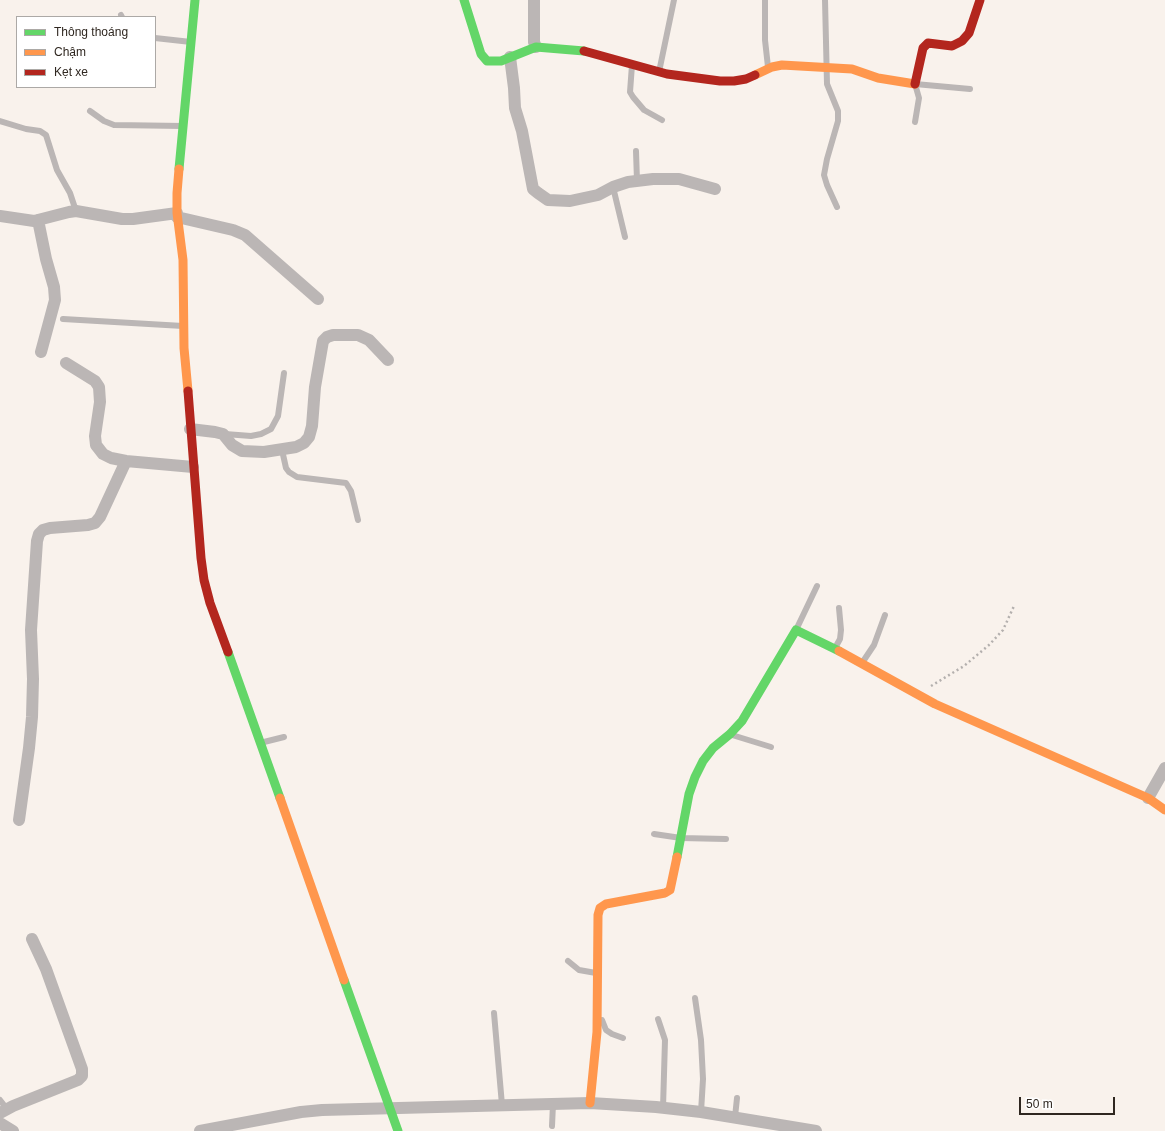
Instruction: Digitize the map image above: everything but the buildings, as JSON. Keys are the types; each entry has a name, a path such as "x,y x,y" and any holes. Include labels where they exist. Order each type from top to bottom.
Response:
{"street":[{"path":"195,0 177,193 177,215 182,260 183,326 190,429 204,580 210,603 398,1131"},
{"path":"464,0 481,54 487,60 501,61 536,47 588,51 659,72 720,81 746,79 768,68 782,65 852,69 882,79 915,84 923,48 928,43 952,46 962,41 969,33 980,0"},
{"path":"534,0 534,42 536,47"},
{"path":"510,57 515,108 522,131 533,189 548,200 570,201 598,195 613,186 653,179 679,178 715,189"},
{"path":"0,216 38,220 76,211 122,219 177,215 233,230 245,235 318,298"},
{"path":"38,220 46,259 54,287 55,300 41,352"},
{"path":"190,429 223,434 232,445 242,451 264,452 296,447 304,443 309,436 312,426 315,387 323,341 327,337 333,335 358,336 370,340 388,360"},
{"path":"66,363 95,381 99,387 100,402 95,436 96,445 102,454 111,458 126,461 193,467"},
{"path":"19,820 32,717 33,679 31,630 37,541 39,534 43,530 50,528 88,526 95,523 100,517 126,461"},
{"path":"590,1103 597,1032 598,915 600,908 606,904 665,893 670,890 689,794 695,777 703,761 713,748 730,734 742,721 796,630 835,648 950,711 1148,798 1165,810"},
{"path":"1148,798 1165,768"},
{"path":"2,1108 78,1080 82,1076 82,1069 46,969 32,939"},
{"path":"200,1131 301,1112 322,1110 390,1107 590,1103 701,1112 816,1131"},
{"path":"0,1122 13,1131"}],"lane":[{"path":"659,72 674,0"},
{"path":"765,0 765,40 768,68"},
{"path":"825,0 827,84 838,111 838,121 824,175 837,207"},
{"path":"156,38 191,42"},
{"path":"632,64 630,92 644,110 662,120"},
{"path":"915,122 919,98 915,84 970,89"},
{"path":"90,111 104,121 114,125 183,126"},
{"path":"0,121 14,126 40,131 46,135 57,170 70,193 76,211"},
{"path":"636,151 637,181"},
{"path":"613,186 625,237"},
{"path":"63,319 183,326"},
{"path":"223,434 251,436 261,434 270,429 278,416 284,373"},
{"path":"282,450 286,468 297,477 346,483 351,491 358,520"},
{"path":"796,630 817,586"},
{"path":"835,648 840,639 841,630 839,608"},
{"path":"862,663 874,645 885,615"},
{"path":"730,734 771,747"},
{"path":"260,743 284,737"},
{"path":"654,834 681,838 726,839"},
{"path":"568,962 579,970 598,973"},
{"path":"695,998 701,1040 703,1079 701,1112"},
{"path":"597,1012 606,1030 623,1038"},
{"path":"494,1014 502,1105"},
{"path":"658,1020 665,1040 663,1108"},
{"path":"735,1117 737,1098"},
{"path":"552,1104 552,1126"}],"path":[{"path":"917,694 964,666 990,645 1003,630 1014,606"}],"traffic: fast":[{"path":"179,169 195,0"},
{"path":"464,0 481,54 487,61 501,61 536,47 584,51"},
{"path":"677,857 689,794 703,761 713,748 730,734 742,721 796,630 839,651"},
{"path":"228,652 280,798"},
{"path":"344,980 398,1131"}],"traffic: slow":[{"path":"755,75 772,67 782,65 852,69 878,78 915,84"},
{"path":"179,169 177,213 183,260 184,348 188,391"},
{"path":"839,651 935,704 1148,798 1165,810"},
{"path":"280,798 344,980"},
{"path":"590,1103 597,1032 598,915 600,908 606,904 665,893 670,890 677,857"}],"traffic: jam":[{"path":"915,84 923,48 928,43 952,46 962,41 969,33 980,0"},
{"path":"584,51 667,74 720,81 746,79 755,75"},
{"path":"188,391 204,580 210,603 228,652"}]}
